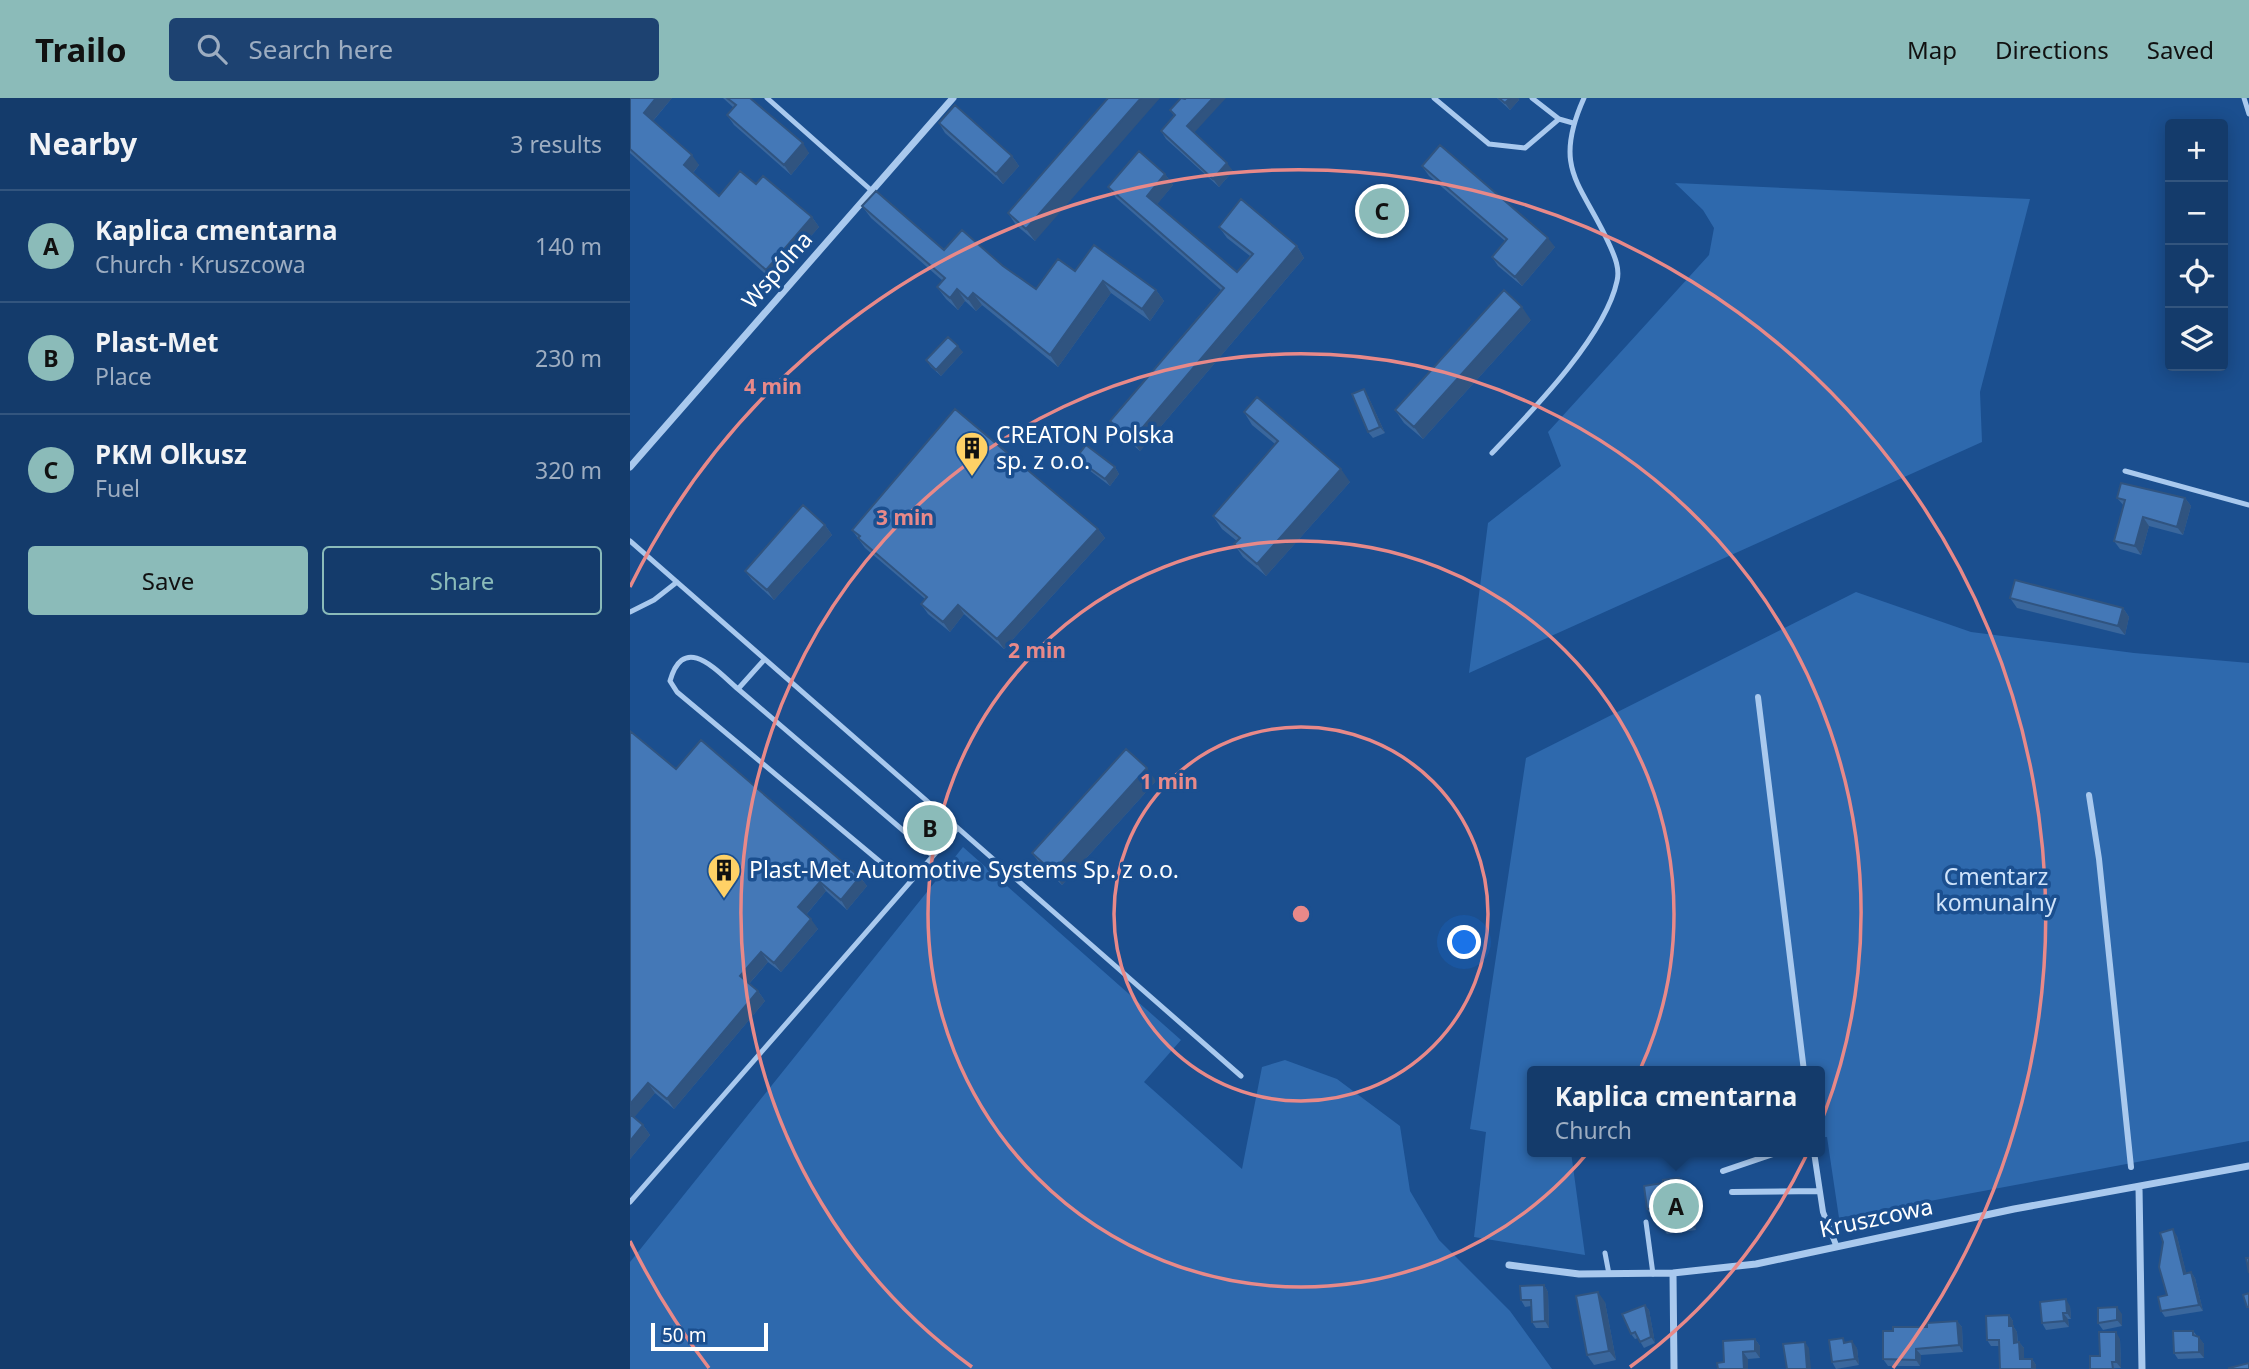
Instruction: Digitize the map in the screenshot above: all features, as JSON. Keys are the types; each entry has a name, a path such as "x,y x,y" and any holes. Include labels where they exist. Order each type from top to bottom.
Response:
{"street":[{"name":"Wspólna","path":"630,467 953,98"},
{"path":"1758,697 1803,1066"},
{"path":"2089,795 2099,859 2131,1167"},
{"path":"1723,1171 1764,1157"},
{"path":"1815,1157 1819,1191 1836,1245"},
{"name":"Kruszcowa","path":"1510,1265 1579,1275 1673,1273 1756,1264 1836,1245 2249,1166"},
{"path":"2139,1187 2142,1369"},
{"path":"1732,1192 1819,1191"},
{"path":"1673,1273 1674,1369"}],"lane":[{"path":"767,98 872,191"},
{"path":"1434,98 1489,144 1525,148 1559,119"},
{"path":"1532,98 1559,119 1573,123"},
{"path":"1492,453 1539,404 1595,329 1618,280 1617,263 1608,241 1575,183 1569,155 1573,123 1584,98"},
{"path":"2244,98 2249,114"},
{"path":"2125,471 2249,505"},
{"path":"630,541 1241,1076"},
{"path":"630,612 654,600 677,582"},
{"path":"884,865 677,692 670,681 673,670 681,661 689,656 701,657 933,856"},
{"path":"738,690 764,660"},
{"path":"630,1202 957,829"},
{"path":"1646,1222 1653,1274"},
{"path":"1605,1253 1609,1274"}],"green space":[{"path":"1675,183 2030,199 1980,392 1982,442 1469,673 1488,523 1561,466 1548,432 1709,255 1714,228 1703,210"},
{"name":"Cmentarz komunalny","path":"1856,592 1971,632 2134,653 2249,663 2249,1141 1839,1218 1825,1137 1825,1066 1527,1066 1527,1157 1572,1157 1585,1255 1474,1237 1486,1132 1470,1129 1526,758"},
{"path":"963,847 1181,1040 1144,1082 1242,1169 1262,1067 1285,1060 1337,1079 1400,1126 1410,1191 1439,1240 1510,1311 1552,1369 630,1369 630,1262"}],"building":[{"path":"630,98 656,98 644,113 692,155 684,165 719,196 740,171 756,184 763,176 812,217 766,270 630,149"},
{"path":"727,98 750,98 803,143 784,165 727,115 736,105"},
{"path":"1108,98 1141,98 1026,229 1008,213"},
{"path":"1181,98 1213,98 1187,126 1227,163 1213,179 1161,131 1175,115 1170,110"},
{"path":"955,105 1012,156 996,174 939,123"},
{"path":"1440,145 1548,238 1515,277 1492,257 1507,239 1422,166"},
{"path":"1139,151 1165,174 1147,196 1237,272 1253,254 1219,227 1241,199 1297,246 1132,440 1110,421 1224,288 1108,187"},
{"path":"876,191 944,250 962,230 1003,266 1036,289 1058,259 1075,271 1094,245 1156,290 1142,309 1103,281 1050,355 973,293 968,299 957,289 950,298 937,287 945,278 862,206"},
{"path":"1504,290 1522,307 1414,427 1395,410"},
{"path":"948,337 958,346 936,370 926,360"},
{"path":"1364,389 1380,427 1368,432 1352,394"},
{"path":"1257,397 1341,469 1257,564 1234,544 1240,538 1213,516 1278,441 1244,412"},
{"name":"CREATON Polska sp. z o.o.","path":"955,409 1098,529 997,639 958,605 943,622 921,604 927,597 852,530"},
{"path":"1086,445 1115,467 1105,479 1076,458"},
{"path":"2121,483 2185,498 2177,527 2143,517 2135,546 2114,541 2125,500 2117,498"},
{"path":"803,505 825,525 767,590 745,571"},
{"path":"2015,580 2123,608 2118,626 2010,598"},
{"name":"Plast-Met Automotive Systems Sp. z o.o.","path":"630,731 676,769 701,740 860,877 841,900 820,882 798,907 811,919 774,963 761,952 740,976 758,991 667,1099 648,1083 630,1104"},
{"path":"1126,749 1147,768 1053,872 1032,853"},
{"path":"630,1114 643,1125 630,1141"},
{"path":"1679,1178 1680,1189 1692,1188 1694,1204 1687,1205 1689,1221 1660,1224 1658,1208 1647,1209 1644,1186"},
{"path":"2173,1229 2184,1274 2191,1272 2199,1305 2161,1311 2158,1297 2167,1295 2159,1267 2163,1242 2160,1233"},
{"path":"1544,1285 1545,1321 1532,1322 1531,1300 1521,1300 1520,1286"},
{"path":"1598,1292 1609,1351 1587,1355 1576,1296"},
{"path":"2249,1293 2249,1307 2247,1307 2243,1295"},
{"path":"2066,1299 2067,1313 2063,1313 2064,1321 2042,1323 2040,1302"},
{"path":"1645,1305 1651,1337 1640,1342 1635,1332 1631,1334 1622,1314"},
{"path":"2117,1307 2117,1320 2098,1323 2098,1308"},
{"path":"2009,1315 2014,1343 2019,1342 2020,1359 2032,1359 2032,1369 2000,1369 1999,1340 1987,1340 1986,1316"},
{"path":"1957,1321 1959,1345 1916,1349 1916,1360 1883,1359 1883,1331 1893,1331 1893,1327 1927,1327 1927,1323"},
{"path":"2173,1331 2193,1331 2193,1335 2199,1337 2199,1352 2174,1353"},
{"path":"2099,1332 2116,1332 2116,1362 2112,1362 2113,1369 2090,1369 2090,1356 2100,1356"},
{"path":"1843,1338 1844,1343 1852,1341 1855,1359 1832,1362 1829,1340"},
{"path":"1755,1339 1755,1351 1743,1352 1744,1369 1718,1369 1717,1363 1724,1362 1723,1341"},
{"path":"1805,1342 1807,1369 1787,1369 1783,1344"},
{"path":"2249,1363 2249,1369 2229,1369 2229,1368"}],"place":[{"name":"PKM Olkusz","path":"1382,211"},
{"name":"CREATON Polska sp. z o.o.","path":"972,478"},
{"name":"Plast-Met","path":"930,828"},
{"name":"Plast-Met Automotive Systems Sp. z o.o.","path":"724,900"},
{"name":"Kaplica cmentarna","path":"1676,1206"}]}
